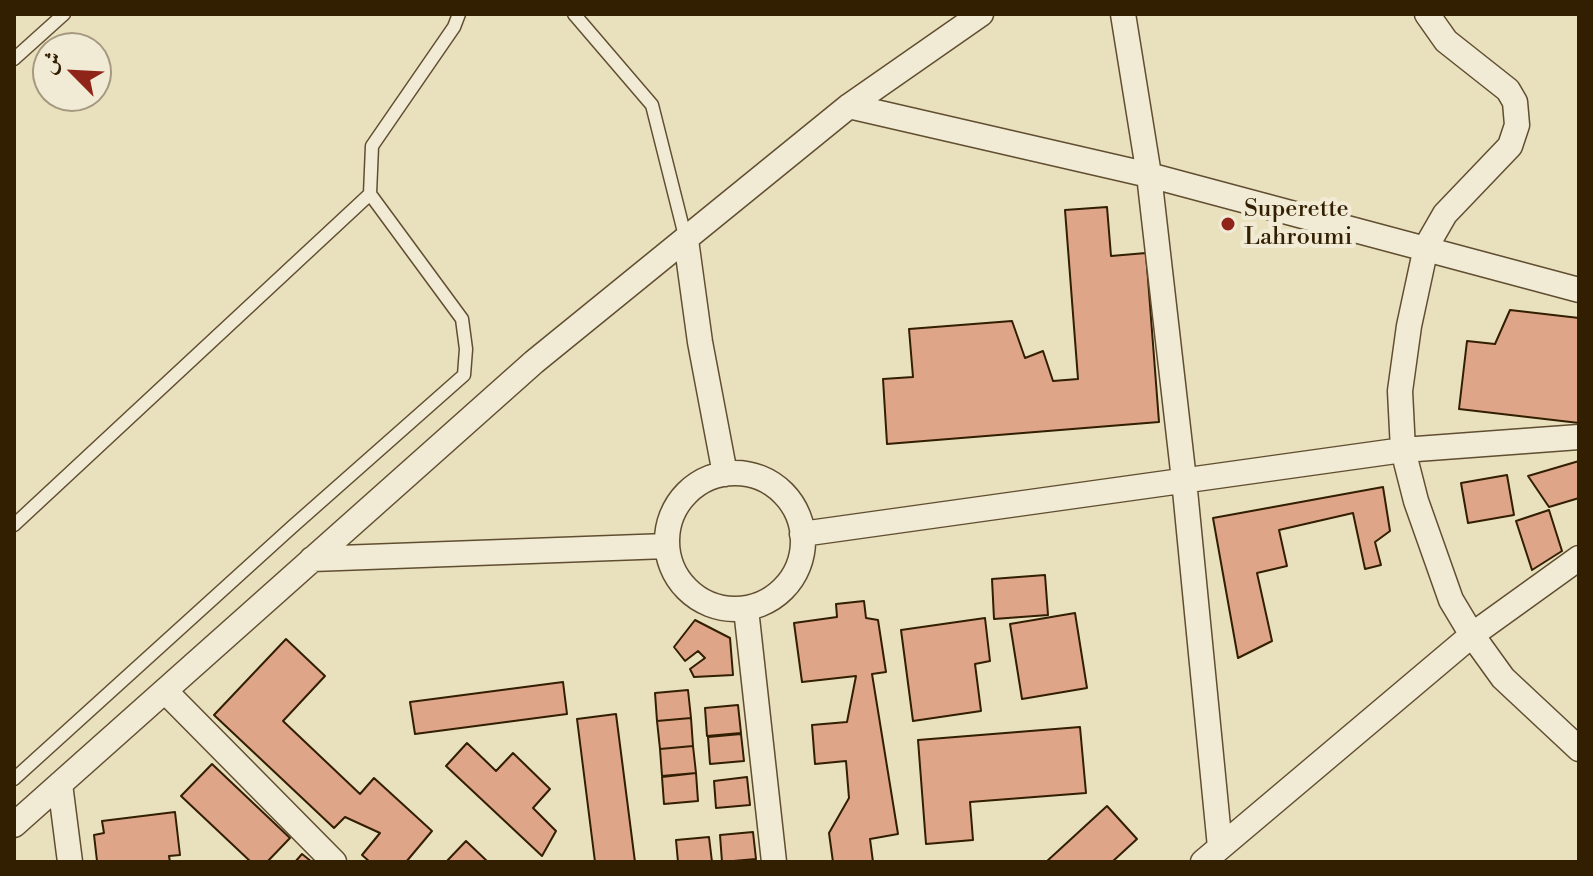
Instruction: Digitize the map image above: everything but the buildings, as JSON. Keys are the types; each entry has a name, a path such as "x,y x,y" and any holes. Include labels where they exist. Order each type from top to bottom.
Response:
{"street":[{"path":"18,814 60,784 534,362 849,106 981,14"},
{"path":"1123,14 1149,175 1184,480 1212,855"},
{"path":"1427,14 1446,41 1508,90 1515,102 1517,125 1510,146 1445,214 1426,247 1409,326 1400,391 1403,450 1416,501 1451,600 1503,678 1579,749"},
{"path":"849,106 1149,175 1579,290"},
{"path":"686,240 700,342 725,474"},
{"path":"802,534 1403,450 1579,437"},
{"path":"725,474 761,478 776,487 793,508 802,534 803,549 793,576 773,598 746,609 717,607 692,595 674,573 667,546 667,531 678,504 698,484 725,474"},
{"path":"312,559 667,546"},
{"path":"1212,855 1472,635 1579,558"},
{"path":"746,609 774,862"},
{"path":"165,691 334,862"},
{"path":"60,784 70,862"}],"lane":[{"path":"14,59 64,14"},
{"path":"14,779 464,375 466,349 462,319 370,194 372,146 454,27 459,14"},
{"path":"574,14 652,105 686,240"},
{"path":"14,525 370,194"}],"place":[{"name":"Superette Lahroumi","path":"1228,224"}]}
